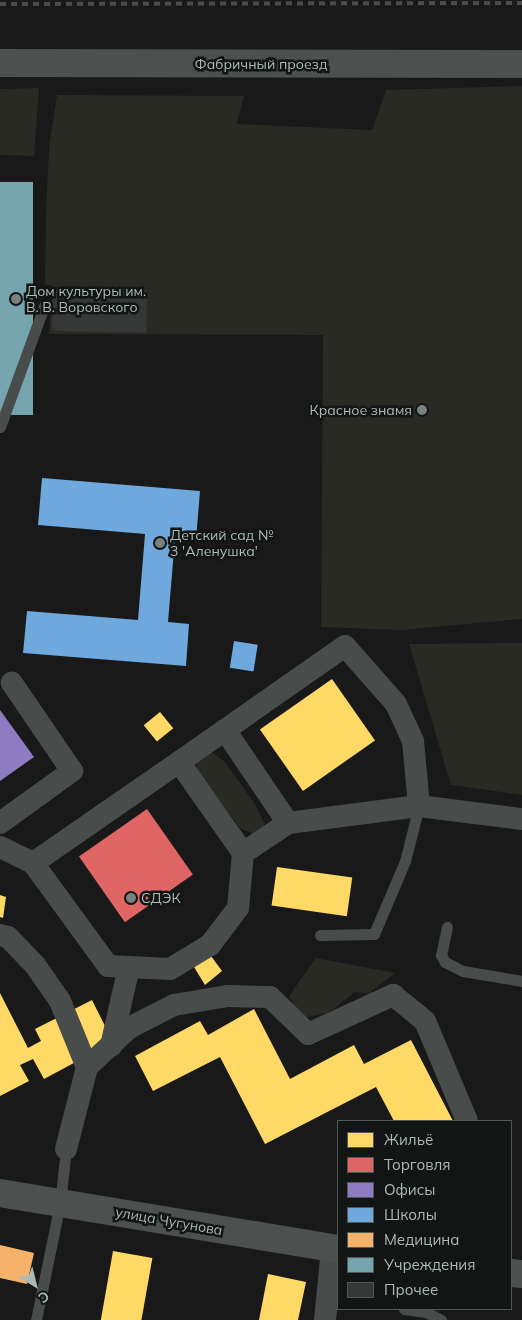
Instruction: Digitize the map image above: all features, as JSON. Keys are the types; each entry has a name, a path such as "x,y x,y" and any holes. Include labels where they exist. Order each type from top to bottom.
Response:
{"main road":[{"name":"Фабричный проезд","path":"0,64 522,64"},
{"name":"улица Чугунова","path":"0,1193 335,1248"}],"street":[{"path":"33,863 345,646 396,704 413,741 419,806"},
{"path":"0,823 72,771 12,683"},
{"path":"225,730 288,823"},
{"path":"0,847 33,863 108,966 170,969 210,945 238,908 244,853 179,762"},
{"path":"244,853 288,823 419,806 522,819"},
{"path":"0,935 8,937 35,965 60,1002 88,1067"},
{"path":"111,1046 129,967"},
{"path":"66,1149 88,1067 129,1028 174,1005 228,996 270,997 308,1034 393,995 425,1021 467,1120"},
{"path":"325,1320 333,1297 335,1248"}],"lane":[{"path":"0,427 44,306"},
{"path":"320,935 374,934 405,861 419,806"},
{"path":"447,927 441,955 445,962 463,971 522,981"},
{"path":"36,1320 60,1203 66,1149"},
{"path":"411,1310 426,1312 441,1320"}],"shaded area":[{"name":"Красное знамя","path":"522,86 522,619 402,630 321,627 323,335 49,334 53,285 45,285 46,212 49,147 57,95 244,96 237,124 372,130 386,90"},
{"path":"39,88 34,156 0,155 0,89"},
{"path":"522,643 522,795 451,785 409,644"},
{"path":"207,749 225,762 255,804 265,824 257,836 240,828 198,773 195,758"},
{"path":"316,958 395,973 368,994 355,992 328,1013 302,1018 289,996"}],"building: Жильё":[{"path":"332,679 375,740 303,791 260,729"},
{"path":"160,712 173,728 157,742 144,725"},
{"path":"277,867 352,878 347,916 272,906"},
{"path":"0,895 6,897 3,918 0,917"},
{"path":"211,956 222,971 205,985 194,967"},
{"path":"0,993 28,1048 41,1041 35,1029 92,1000 113,1042 44,1079 33,1059 20,1065 29,1081 0,1096"},
{"path":"254,1009 290,1079 354,1045 364,1064 411,1040 452,1120 393,1120 376,1087 265,1144 220,1057 153,1091 135,1056 200,1021 208,1035"},
{"path":"113,1251 152,1258 141,1320 101,1320"},
{"path":"268,1274 306,1282 298,1320 259,1320"}],"building: Торговля":[{"path":"147,809 193,875 125,922 79,857"}],"building: Офисы":[{"path":"0,710 34,757 0,781"}],"building: Школы":[{"path":"42,478 200,491 196,540 175,538 168,622 189,624 186,666 23,653 27,611 138,620 145,534 38,525"},
{"path":"234,641 258,645 253,671 230,668"}],"building: Медицина":[{"path":"0,1245 34,1253 27,1284 0,1278"}],"building: Учреждения":[{"name":"Дом культуры им. В. В. Воровского","path":"0,182 33,182 33,415 0,415"}],"building: Прочее":[{"path":"53,288 147,290 146,333 52,331"}],"railway":[{"path":"0,4 522,3"}],"place":[{"name":"Дом культуры им. В. В. Воровского","path":"16,299"},
{"name":"Красное знамя","path":"422,410"},
{"name":"Детский сад № 3 'Аленушка'","path":"160,543"},
{"name":"СДЭК","path":"131,898"}]}
